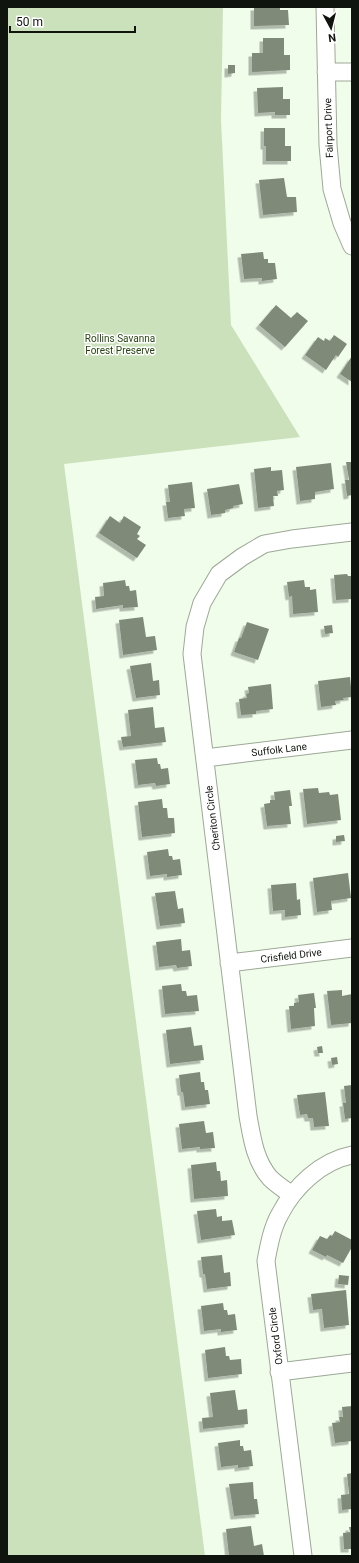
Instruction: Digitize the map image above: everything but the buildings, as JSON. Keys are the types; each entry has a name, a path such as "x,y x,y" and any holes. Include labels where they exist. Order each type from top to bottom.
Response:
{"street":[{"name":"Fairport Drive","path":"325,7 328,145 332,189 342,223 352,246"},
{"path":"326,72 352,72"},
{"name":"Cheriton Circle","path":"292,1195 270,1178 258,1159 252,1141 192,654 195,627 202,603 219,574 242,557 264,544 352,532"},
{"name":"Suffolk Lane","path":"205,758 352,740"},
{"name":"Crisfield Drive","path":"229,963 352,948"},
{"name":"Oxford Circle","path":"303,1556 266,1261 270,1240 279,1214 292,1195 310,1176 326,1164 352,1155"},
{"path":"279,1372 352,1363"}],"green space":[{"name":"Rollins Savanna Forest Preserve","path":"7,7 223,7 221,120 231,325 300,437 64,464 205,1556 7,1556"}]}
